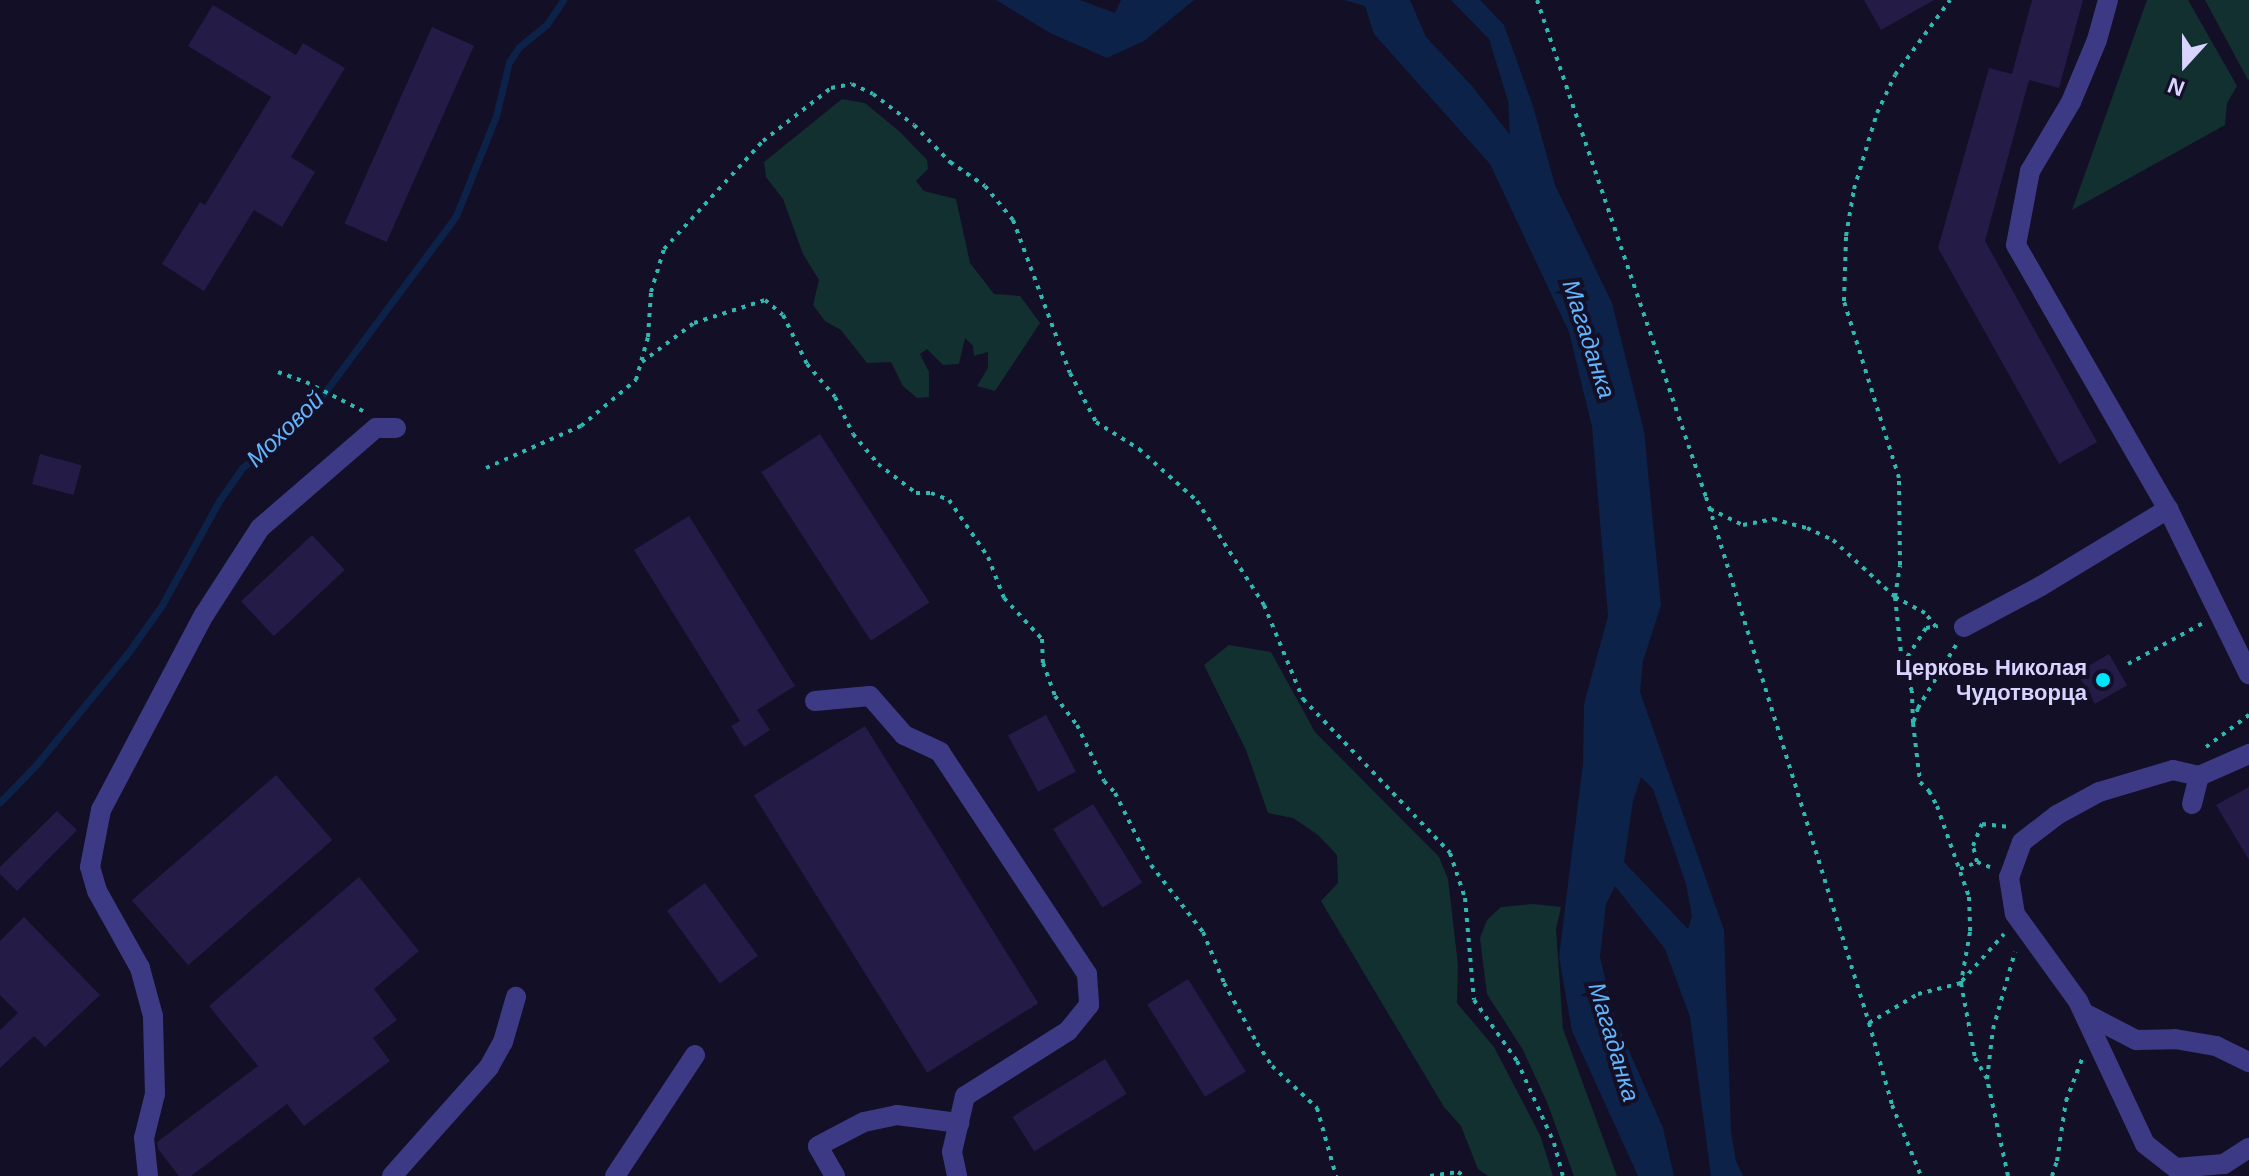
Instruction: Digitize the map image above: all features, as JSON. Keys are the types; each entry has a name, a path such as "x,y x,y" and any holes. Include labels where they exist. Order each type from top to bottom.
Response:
{"lane":[{"path":"2108,0 2097,40 2071,102 2030,171 2016,245 2168,509 2249,674"},
{"path":"148,1176 144,1138 155,1094 153,1016 140,968 97,891 90,867 101,810 204,615 260,528 376,428 396,428"},
{"path":"1956,632 2041,586 2168,509"},
{"path":"815,701 870,696 904,735 940,752 1087,974 1089,1005 1068,1031 965,1096 952,1152 957,1176"},
{"path":"2249,754 2199,776 2173,770 2099,792 2057,815 2022,842 2009,877 2015,914 2088,1021 2145,1144 2176,1168 2224,1164 2249,1148"},
{"path":"2192,804 2199,776"},
{"path":"392,1176 489,1067 503,1042 516,997"},
{"path":"2088,1021 2136,1040 2175,1039 2216,1046 2249,1062"},
{"path":"615,1176 695,1055"},
{"path":"835,1176 818,1146 864,1122 897,1115 959,1123"}],"path":[{"path":"1537,0 1710,509 1892,1105 1921,1176"},
{"path":"1950,0 1895,75 1877,113 1854,189 1846,236 1844,301 1899,478 1900,565 1895,597 1902,665 1912,691 1920,782 1937,806 1969,897 1970,932 1961,983 1975,1058 1987,1079 2008,1176"},
{"path":"486,468 581,426 636,380 648,337 651,292 664,249 763,141 831,88 852,84 873,94 914,125 950,162 985,186 1013,220 1070,373 1096,422 1139,449 1197,501 1264,605 1303,699 1450,853 1465,898 1474,1000 1517,1061 1554,1143 1563,1176"},
{"path":"641,363 694,323 765,300 783,315 807,364 835,397 853,434 878,464 916,493 931,493 949,500 988,557 1004,598 1042,639 1043,663 1055,696 1077,725 1151,865 1203,932 1224,983 1257,1043 1280,1074 1317,1108 1336,1176"},
{"path":"278,372 327,391 396,428"},
{"path":"1710,509 1743,525 1773,519 1807,528 1833,540 1895,597 1925,613 1936,627"},
{"path":"2128,664 2220,613"},
{"path":"1902,665 1926,628 1956,632 1913,723"},
{"path":"2203,749 2249,715"},
{"path":"1977,862 1973,846 1982,824 2015,828 2022,842"},
{"path":"1960,869 1977,862 2009,877"},
{"path":"1869,1023 1918,994 1961,983 1991,951 2015,914"},
{"path":"1987,1079 1993,1029 2017,949"},
{"path":"2052,1176 2066,1101 2088,1021"},
{"path":"1430,1176 1458,1172 1464,1176"}],"green space":[{"path":"2147,0 2188,0 2237,86 2227,103 2225,125 2072,210"},
{"path":"2205,0 2249,0 2248,80"},
{"path":"842,99 865,103 927,160 928,169 916,181 924,191 956,199 970,263 994,294 1020,296 1040,323 995,391 977,386 988,368 988,352 974,356 973,346 965,338 959,364 943,365 927,349 920,354 929,372 929,397 917,398 903,386 891,362 867,363 841,330 825,321 813,305 819,280 803,254 783,199 766,177 764,162"},
{"path":"1229,645 1271,652 1315,732 1439,857 1448,879 1458,965 1457,1003 1494,1047 1540,1135 1553,1176 1488,1176 1478,1169 1461,1126 1444,1107 1321,901 1338,883 1337,855 1318,835 1293,818 1268,813 1246,750 1204,665"},
{"path":"1533,904 1561,907 1556,929 1563,1029 1617,1176 1574,1176 1547,1102 1523,1050 1487,994 1480,938 1487,920 1501,907"}],"water":[{"path":"996,0 1080,0 1115,13 1121,0 1194,0 1144,41 1107,58 1050,33"},
{"name":"Магаданка","path":"1344,0 1410,0 1426,37 1472,86 1510,135 1508,101 1489,39 1451,0 1480,0 1504,25 1533,106 1555,185 1612,303 1644,431 1661,605 1643,661 1640,692 1724,930 1731,1132 1736,1161 1743,1176 1711,1176 1690,1017 1665,949 1615,886 1606,904 1600,957 1615,1019 1663,1128 1674,1176 1638,1176 1572,1031 1559,957 1583,763 1584,704 1608,616 1592,427 1569,332 1490,164 1374,34 1365,6","holes":["1641,777 1653,789 1686,884 1692,916 1688,929 1624,862 1633,801"]}],"building":[{"path":"1864,0 1934,0 1881,30"},
{"path":"2032,0 2083,0 2059,88 2029,80 1985,241 2097,442 2059,464 1938,248 1989,68 2012,74"},
{"path":"213,5 296,55 303,43 345,68 291,157 315,172 282,227 254,210 204,291 162,264 200,202 205,205 271,97 188,46"},
{"path":"432,27 474,46 387,242 345,223"},
{"path":"820,434 929,603 871,641 761,472"},
{"path":"40,454 82,465 74,495 32,484"},
{"path":"689,516 795,686 757,710 770,730 744,747 731,726 740,721 634,550"},
{"path":"312,535 345,570 274,636 241,601"},
{"name":"Церковь Николая Чудотворца","path":"2109,654 2127,685 2095,704 2077,673"},
{"path":"1046,715 1076,772 1038,792 1008,735"},
{"path":"865,726 1038,1003 927,1073 754,795"},
{"path":"276,775 332,840 188,965 132,900"},
{"path":"2249,787 2249,860 2216,805"},
{"path":"1093,804 1142,883 1102,908 1053,829"},
{"path":"57,811 77,830 17,891 0,874 0,867"},
{"path":"359,877 419,951 374,989 397,1020 373,1038 390,1061 304,1126 287,1104 191,1176 179,1176 158,1149 157,1142 258,1066 209,1006"},
{"path":"705,883 758,956 720,983 667,911"},
{"path":"24,917 100,995 45,1047 34,1036 0,1068 0,1030 18,1013 0,995 0,941"},
{"path":"1188,979 1246,1071 1205,1097 1147,1004"},
{"path":"1105,1059 1127,1094 1034,1152 1013,1117"}],"waterway":[{"name":"Моховой","path":"0,802 36,765 130,650 162,605 219,501 242,468 313,408 456,216 496,116 509,62 519,47 547,24 563,0"}],"place":[{"name":"Церковь Николая Чудотворца","path":"2103,680"}]}
